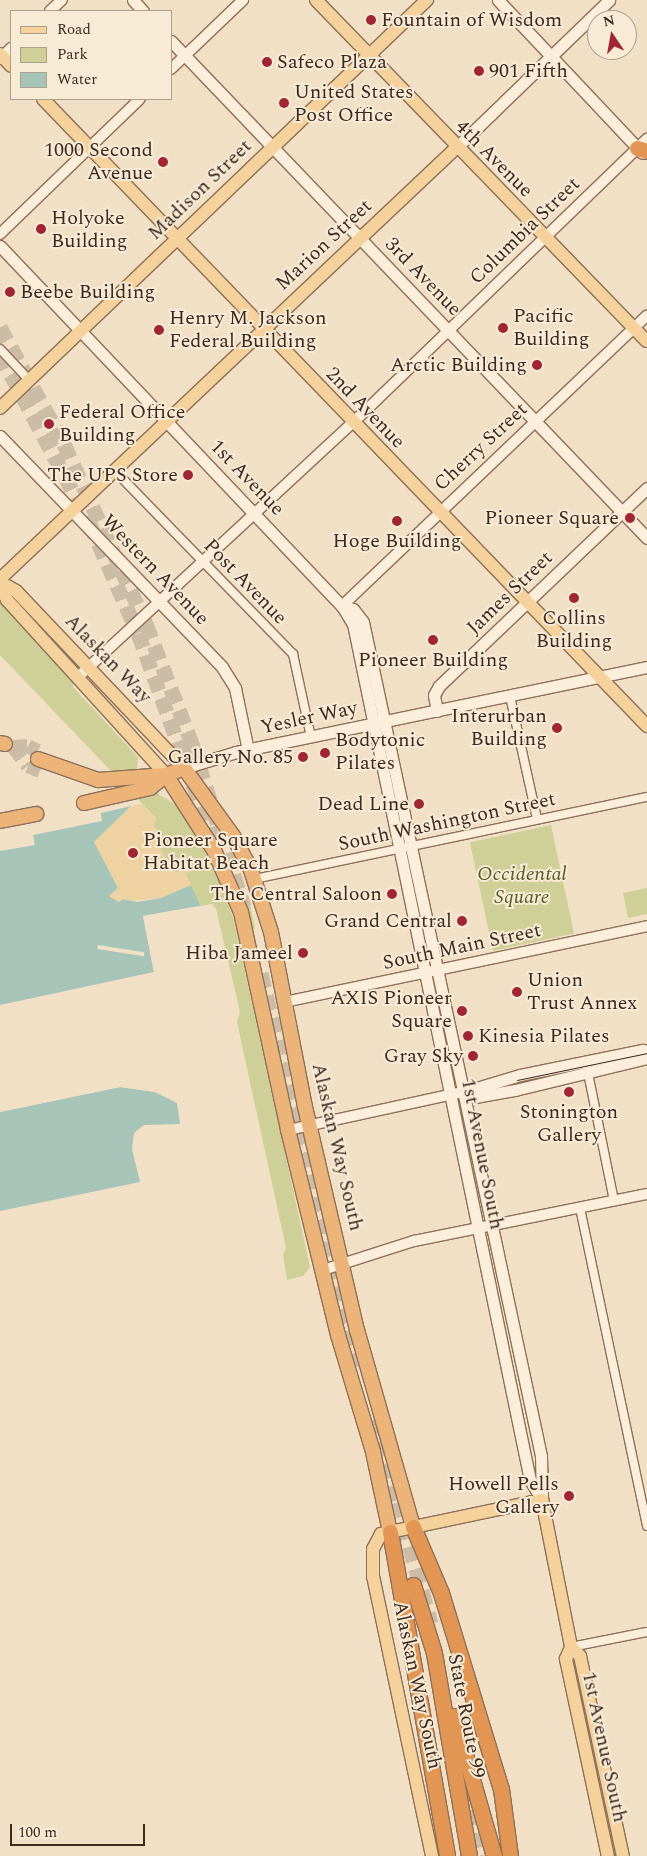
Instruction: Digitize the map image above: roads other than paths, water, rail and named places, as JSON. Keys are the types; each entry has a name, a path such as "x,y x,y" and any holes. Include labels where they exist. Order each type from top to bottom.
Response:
{"highway":[{"path":"39,760 98,780 166,775 184,768"},
{"name":"Alaskan Way South","path":"184,768 233,836 254,879 267,914 309,1125 343,1262 357,1330 413,1527"},
{"path":"84,803 150,788 166,775"},
{"path":"166,775 208,839 231,883 240,912 288,1130 338,1335 374,1452 390,1532 447,1856"},
{"path":"0,821 36,814"},
{"path":"413,1527 441,1593 501,1789 510,1856"},
{"name":"State Route 99","path":"413,1585 434,1653 470,1856"},
{"path":"434,1653 494,1856"}],"main road":[{"path":"132,0 142,10"},
{"name":"4th Avenue","path":"316,0 456,148 647,341"},
{"name":"Madison Street","path":"0,408 427,0"},
{"path":"498,0 550,56 645,149"},
{"name":"Marion Street","path":"0,582 165,419 456,148 609,0"},
{"name":"3rd Avenue","path":"172,42 647,538"},
{"name":"2nd Avenue","path":"44,100 647,726"},
{"name":"1st Avenue","path":"0,246 342,606 353,624 379,722"},
{"name":"Western Avenue","path":"0,436 160,601 230,679 236,693 248,750"},
{"name":"James Street","path":"437,711 434,695 438,688 647,488"},
{"name":"Alaskan Way","path":"0,582 16,591 184,768"},
{"name":"Alaskan Way","path":"0,582 7,600 166,775"},
{"name":"Yesler Way","path":"184,768 248,750 647,667"},
{"name":"1st Avenue South","path":"379,722 457,1094 492,1226 541,1456 542,1500 571,1647 566,1660 608,1856"},
{"path":"457,1094 503,1079 642,1050 647,1052"},
{"path":"457,1094 474,1097 588,1074 647,1058"},
{"name":"1st Avenue South","path":"457,1094 478,1229 530,1480 542,1500"},
{"path":"390,1532 542,1500"},
{"name":"Alaskan Way South","path":"390,1532 377,1538 371,1562 432,1856"},
{"name":"1st Avenue South","path":"571,1647 580,1656 623,1856"}],"street":[{"path":"51,10 62,0"},
{"path":"172,68 243,0"},
{"path":"0,234 139,100"},
{"name":"Columbia Street","path":"78,677 354,422 543,236 645,149"},
{"name":"Cherry Street","path":"342,606 439,511 647,316"},
{"path":"0,348 29,380"},
{"name":"Post Avenue","path":"114,470 293,654 311,737"},
{"path":"510,696 537,819"},
{"name":"South Washington Street","path":"254,879 647,797"},
{"name":"South Main Street","path":"284,1002 647,926"},
{"path":"585,1061 614,1200"},
{"path":"288,1130 457,1094"},
{"path":"323,1270 343,1262 414,1242 647,1194"},
{"path":"580,1208 647,1526"},
{"path":"571,1647 647,1632"}],"water":[{"path":"131,806 94,842 118,888 109,896 119,902 123,899 137,902 161,898 191,885 201,906 143,916 154,972 0,1005 0,851 35,845 33,835 102,821 101,813"},
{"path":"120,1087 155,1092 177,1103 180,1124 144,1125 134,1133 132,1149 140,1182 0,1211 0,1112"}],"tunnel":[{"path":"0,327 64,444 146,624 192,743 244,907"},
{"path":"0,354 89,522 138,633 211,834"},
{"path":"13,747 28,746 38,751"},
{"path":"13,747 28,766 40,771"},
{"path":"261,973 354,1367"},
{"path":"370,1420 397,1502 431,1623"},
{"path":"468,1787 481,1856"}],"tram line":[{"path":"517,1080 647,1053"}],"place":[{"name":"Fountain of Wisdom","path":"371,20"},
{"name":"Safeco Plaza","path":"267,62"},
{"name":"901 Fifth","path":"479,71"},
{"name":"United States Post Office","path":"284,103"},
{"name":"1000 Second Avenue","path":"163,162"},
{"name":"Holyoke Building","path":"41,229"},
{"name":"Beebe Building","path":"10,292"},
{"name":"Pacific Building","path":"503,328"},
{"name":"Henry M. Jackson Federal Building","path":"159,330"},
{"name":"Arctic Building","path":"537,365"},
{"name":"Federal Office Building","path":"49,424"},
{"name":"The UPS Store","path":"188,475"},
{"name":"Pioneer Square","path":"630,518"},
{"name":"Hoge Building","path":"397,521"},
{"name":"Collins Building","path":"574,598"},
{"name":"Pioneer Building","path":"433,640"},
{"name":"Interurban Building","path":"557,728"},
{"name":"Bodytonic Pilates","path":"325,753"},
{"name":"Gallery No. 85","path":"303,757"},
{"name":"Dead Line","path":"419,804"},
{"name":"Pioneer Square Habitat Beach","path":"133,853"},
{"name":"The Central Saloon","path":"392,894"},
{"name":"Grand Central","path":"462,921"},
{"name":"Hiba Jameel","path":"303,953"},
{"name":"Union Trust Annex","path":"517,992"},
{"name":"AXIS Pioneer Square","path":"462,1011"},
{"name":"Kinesia Pilates","path":"468,1036"},
{"name":"Gray Sky","path":"473,1056"},
{"name":"Stonington Gallery","path":"569,1092"},
{"name":"Howell Pells Gallery","path":"569,1496"}],"park label":[{"name":"Occidental Square","path":"522,886"}]}
